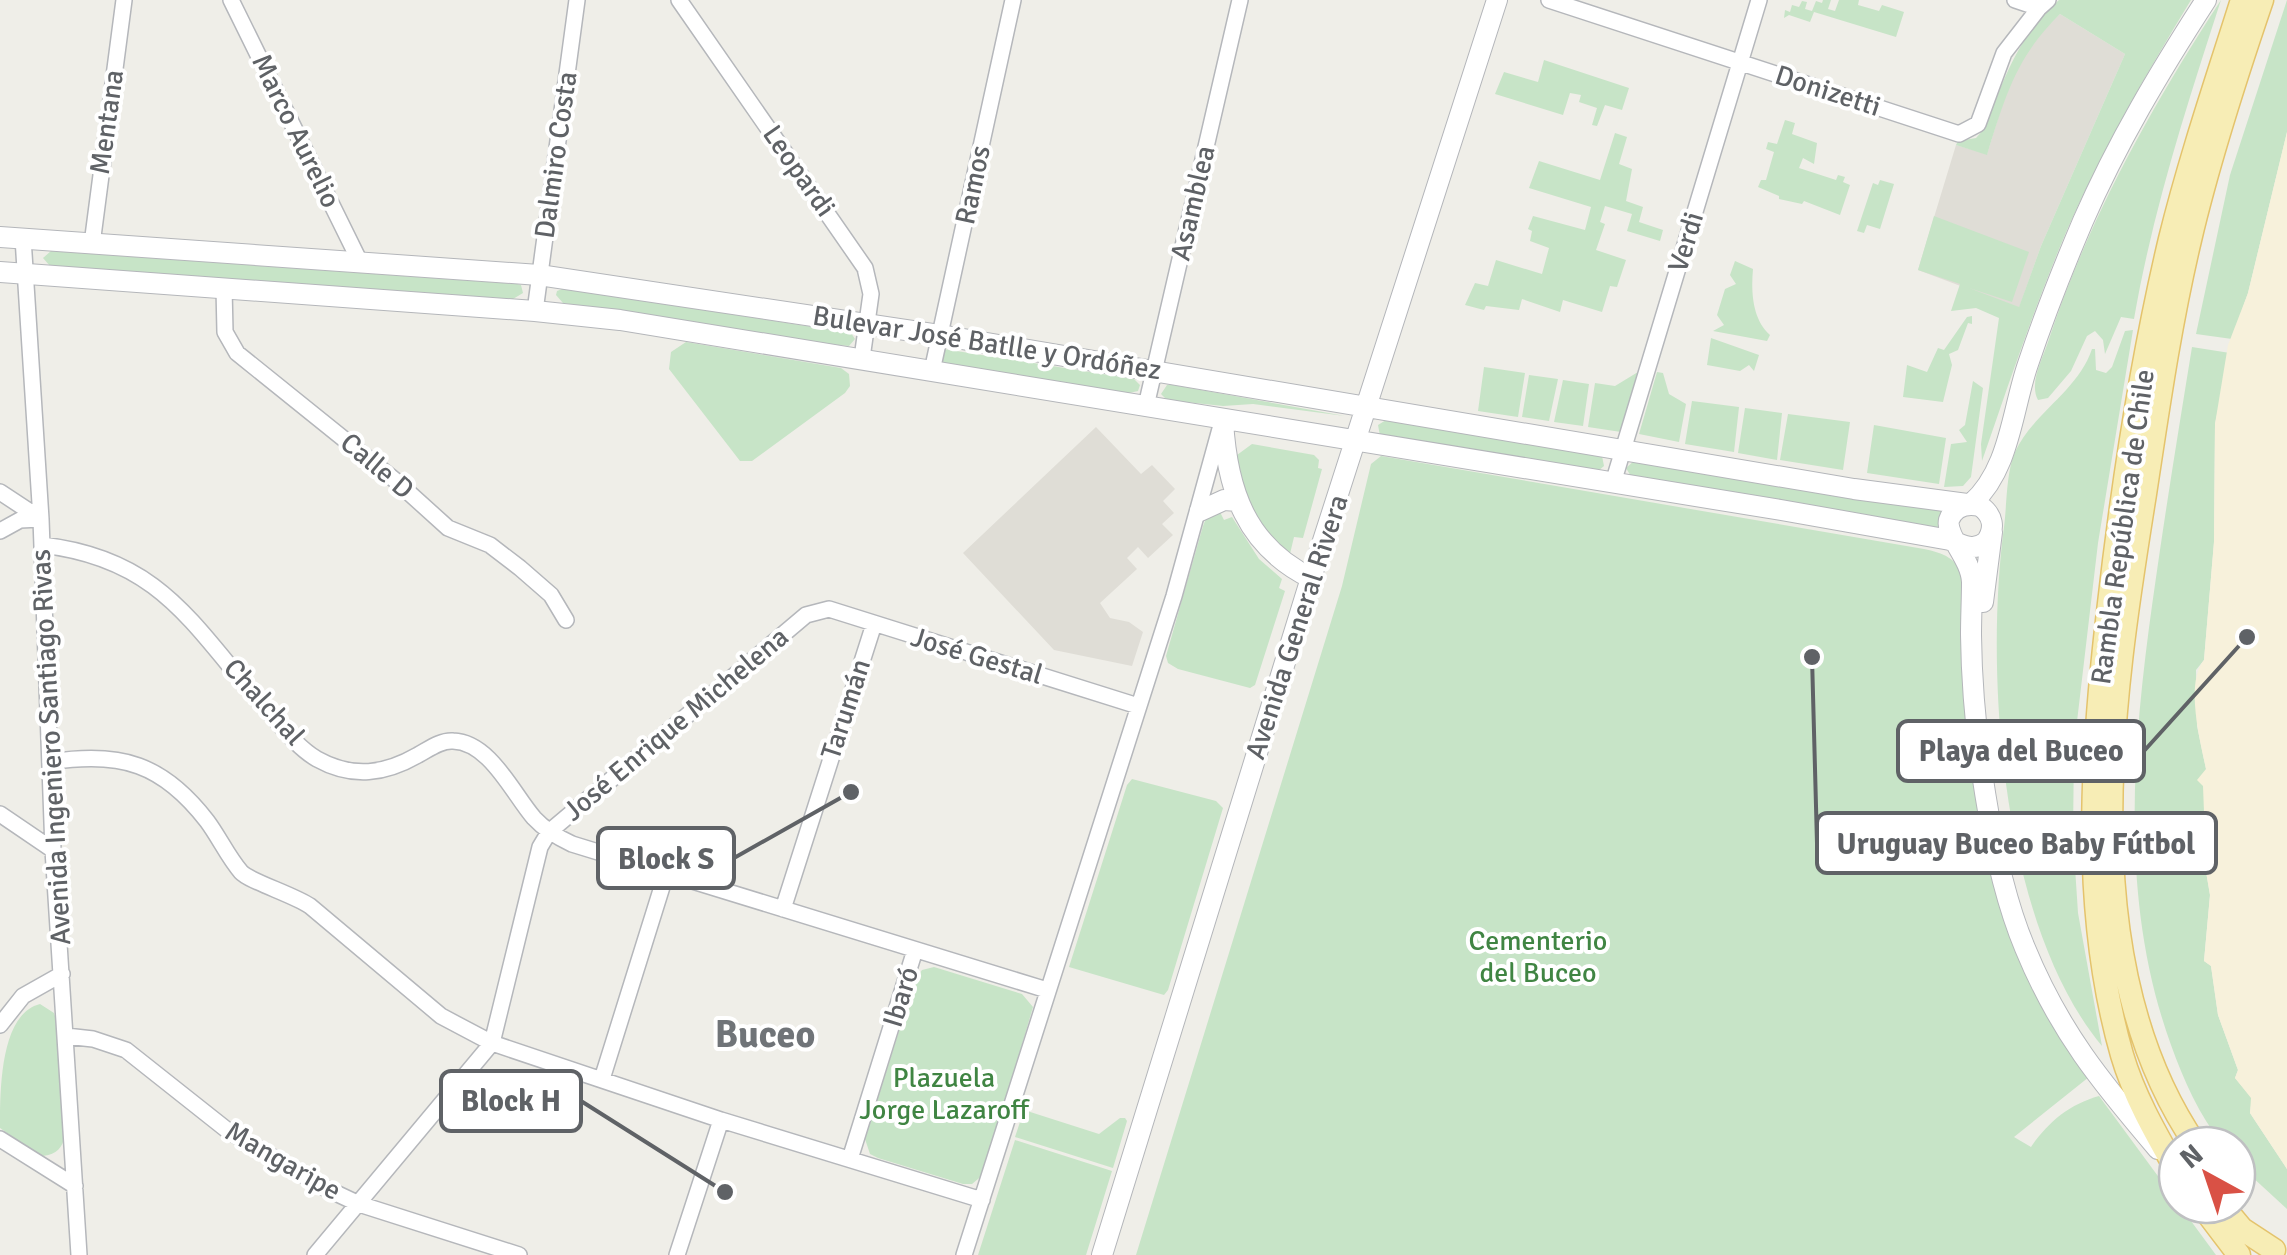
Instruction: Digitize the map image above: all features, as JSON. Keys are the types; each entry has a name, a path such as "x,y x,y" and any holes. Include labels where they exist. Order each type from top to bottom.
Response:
{"main road":[{"name":"Avenida General Rivera","path":"1102,1255 1311,578 1497,0"},
{"path":"2157,1147 2084,1061 2023,945 2002,878 1989,808 1971,638 1970,568 1949,531 1949,521 1958,508 1969,504 1990,484 2028,365 2096,194 2138,111 2206,0"},
{"name":"Rambla República de Chile","path":"2157,1133 2121,1052 2099,935 2094,803 2103,660 2116,544 2166,257 2198,134 2242,0"},
{"name":"Rambla República de Chile","path":"2184,1125 2154,1068 2123,955 2112,854 2116,715 2127,604 2171,331 2213,151 2262,0"},
{"name":"Bulevar José Batlle y Ordóñez","path":"0,237 539,275 866,323 1854,489 1969,504"},
{"name":"Bulevar José Batlle y Ordóñez","path":"0,272 620,320 1819,516 1958,544"},
{"path":"1223,421 1225,454 1247,520 1272,555 1311,578"},
{"path":"1200,511 1213,503 1238,500"},
{"path":"1969,504 1987,511 1992,522 1982,638 1999,808 2020,905 2049,982 2078,1036 2107,1077 2160,1112 2168,1125"},
{"path":"1958,544 1969,548 1981,545 1992,531"},
{"path":"2216,1225 2239,1255"},
{"path":"2239,1225 2276,1253"},
{"path":"2255,1225 2276,1253"}],"street":[{"name":"Mentana","path":"92,244 124,0"},
{"name":"Marco Aurelio","path":"232,0 360,262"},
{"name":"Dalmiro Costa","path":"536,311 577,0"},
{"name":"Leopardi","path":"679,0 859,257 871,285 862,358"},
{"name":"Ramos","path":"932,370 1014,0"},
{"name":"Asamblea","path":"1146,406 1240,0"},
{"name":"Donizetti","path":"1549,0 1959,134 1978,124 2004,53 2044,4"},
{"name":"Verdi","path":"1612,483 1760,0"},
{"path":"2015,0 2044,4"},
{"name":"Avenida Ingeniero Santiago Rivas","path":"23,238 79,1255"},
{"name":"Calle D","path":"224,288 226,332 238,353 448,528 490,545 520,568 551,595 566,620"},
{"path":"964,1255 1200,511 1223,421"},
{"path":"0,492 41,519"},
{"path":"0,531 20,520 41,519"},
{"name":"Chalchal","path":"42,545 94,556 165,592 207,634 282,726 316,758 340,768 378,774 441,743 463,743 487,758 550,832 572,844 1047,990"},
{"name":"José Gestal","path":"817,610 828,609 1138,706"},
{"name":"José Enrique Michelena","path":"315,1255 492,1043 540,848 550,832 726,681 817,610"},
{"name":"Tarumán","path":"783,909 874,624"},
{"path":"52,762 110,757 160,775 194,805 244,876 286,891 310,906 441,1016 492,1043 721,1120 982,1200"},
{"path":"0,814 54,850"},
{"path":"602,1079 666,874"},
{"name":"Ibaró","path":"850,1159 915,950"},
{"path":"0,1025 23,996 62,974"},
{"name":"Mangaripe","path":"66,1036 93,1039 126,1050 227,1130 325,1188 359,1204 519,1255"},
{"path":"678,1255 721,1120"},
{"path":"0,1139 75,1186"}],"shaded area":[{"path":"2060,14 2125,54 2041,246 2019,308 1918,270 1956,145 1987,154 2009,83 2034,39"},
{"path":"1096,427 1141,474 1152,465 1175,489 1163,501 1174,513 1162,524 1173,535 1148,558 1138,547 1127,558 1137,569 1100,603 1110,618 1129,622 1143,632 1132,666 1054,650 963,553"}],"green space":[{"path":"1831,0 1828,9 1835,11 1839,0 1859,0 1858,5 1879,11 1882,5 1904,12 1896,37 1814,12 1810,22 1789,15 1784,18 1785,10 1790,12 1792,5 1799,7 1802,1 1807,2 1805,9 1812,11 1816,1"},
{"path":"2059,0 2191,0 2125,113 2067,230 1982,461 1999,318 1976,308 1951,311 1960,284 1918,270 1934,216 2029,252 2012,302 1969,288 2019,307 2041,246 2125,54 2060,14 2022,62 1987,155 1956,145 1958,141 1976,138 1983,130 2022,44"},
{"path":"2221,0 2161,197 2134,319 2121,317 2105,354 2103,340 2095,331 2087,336 2071,371 2048,398 2038,400 2035,386 2040,364 2102,208 2170,81"},
{"path":"2287,0 2287,132 2248,293 2232,339 2196,334 2230,175"},
{"path":"1544,60 1629,88 1622,110 1605,105 1597,126 1592,125 1597,108 1579,102 1581,95 1570,93 1563,115 1495,94 1504,72 1538,82"},
{"path":"1785,120 1795,123 1792,134 1817,143 1814,164 1803,158 1799,168 1836,180 1838,175 1845,177 1843,182 1850,185 1840,215 1804,201 1802,204 1779,199 1758,187 1761,180 1766,180 1774,152 1766,149 1768,142 1777,144"},
{"path":"1615,133 1627,137 1619,164 1632,169 1626,201 1643,207 1639,222 1663,230 1660,241 1627,231 1632,214 1605,206 1600,222 1605,224 1596,250 1626,260 1617,287 1610,286 1602,312 1563,300 1560,312 1522,299 1519,310 1486,306 1484,310 1465,305 1475,283 1488,286 1496,260 1542,274 1549,248 1530,241 1532,231 1528,229 1533,216 1585,230 1591,207 1529,188 1539,161 1600,180"},
{"path":"1880,180 1894,184 1880,229 1867,225 1864,233 1857,231 1873,183 1878,185"},
{"path":"51,251 517,284 523,293 513,299 50,266 43,258"},
{"path":"1735,261 1753,269 1754,304 1759,321 1770,335 1767,341 1713,331 1724,325 1717,315 1725,289 1736,284 1730,275"},
{"path":"565,288 851,333 855,339 849,346 828,344 563,303 556,295"},
{"path":"1972,316 1972,324 1968,323 1958,350 1949,354 1952,365 1943,402 1903,397 1907,365 1927,372 1938,348 1944,350 1967,317"},
{"path":"2133,330 2098,543 2074,747 2073,837 2078,913 2102,1046 2068,995 2042,935 2022,869 2008,798 2000,725 1998,587 2008,479 2015,452 2033,425 2077,377 2092,349 2096,370 2106,373 2125,331"},
{"path":"1711,338 1759,355 1754,371 1749,365 1740,371 1707,365"},
{"path":"686,342 841,368 849,374 850,386 752,461 740,461 669,369 671,352"},
{"path":"2192,347 2230,353 2215,424 2214,542 2204,660 2196,670 2197,726 2206,769 2205,838 2196,849 2203,854 2210,895 2204,961 2211,966 2218,1015 2238,1070 2235,1078 2252,1098 2250,1113 2287,1169 2287,1209 2257,1181 2257,1125 2209,1125 2193,1097 2171,1045 2141,923 2135,799 2138,736"},
{"path":"944,349 1134,379 1140,385 1138,391 1129,393 944,363"},
{"path":"1484,367 1525,373 1518,417 1478,411"},
{"path":"1638,372 1621,432 1588,427 1595,383 1615,386"},
{"path":"1657,372 1663,373 1669,394 1686,404 1679,442 1639,434"},
{"path":"1529,375 1558,379 1549,421 1522,417"},
{"path":"1563,380 1589,384 1583,426 1554,422"},
{"path":"1973,381 1983,388 1971,477 1963,486 1944,487 1951,444 1967,442 1959,430 1965,425"},
{"path":"1167,385 1345,416 1253,404 1223,406 1167,400 1161,394"},
{"path":"1692,401 1739,407 1734,452 1685,444"},
{"path":"1745,408 1782,413 1777,460 1738,453"},
{"path":"1788,414 1850,422 1843,470 1780,460"},
{"path":"1386,420 1602,456 1604,466 1598,471 1380,436 1378,425"},
{"path":"1874,425 1946,438 1939,484 1867,473"},
{"path":"1252,444 1314,455 1322,469 1303,538 1294,537 1289,558 1261,523 1244,484 1237,455"},
{"name":"Cementerio del Buceo","path":"1381,456 1924,549 1953,561 1963,579 1982,828 2089,1077 2014,1137 2031,1147 2060,1115 2099,1096 2157,1175 2157,1225 2194,1225 2216,1255 1136,1255 1342,586 1371,464"},
{"path":"1635,460 1948,509 1945,531 1632,478 1626,468"},
{"path":"1218,508 1224,520 1232,517 1259,559 1282,579 1279,588 1285,591 1255,685 1250,688 1178,669 1168,663 1166,656 1203,526 1207,516"},
{"path":"1132,779 1216,801 1223,808 1164,995 1069,967"},
{"name":"Plazuela Jorge Lazaroff","path":"934,967 1022,994 1033,1007 984,1174 972,1184 878,1158 870,1154 865,1139 915,980 922,970"},
{"path":"40,1004 54,1013 58,1026 64,1139 55,1152 40,1156 0,1128 2,1075 10,1038 17,1022"},
{"path":"1024,1110 1099,1134 1125,1118 1113,1168 1015,1137"},
{"path":"1015,1140 1112,1171 1086,1255 978,1255"}],"sand":[{"path":"2287,132 2287,1169 2250,1113 2251,1098 2235,1078 2238,1070 2218,1015 2211,966 2204,961 2210,895 2203,854 2196,849 2205,838 2203,786 2197,780 2206,769 2195,683 2204,660 2214,542 2215,424 2228,345 2248,293"}],"place":[{"name":"Playa del Buceo","path":"2247,637"},
{"name":"Uruguay Buceo Baby Fútbol","path":"1812,657"},
{"name":"Block S","path":"851,792"},
{"name":"Block H","path":"725,1192"}],"district":[{"name":"Buceo","path":"765,1034"}]}
